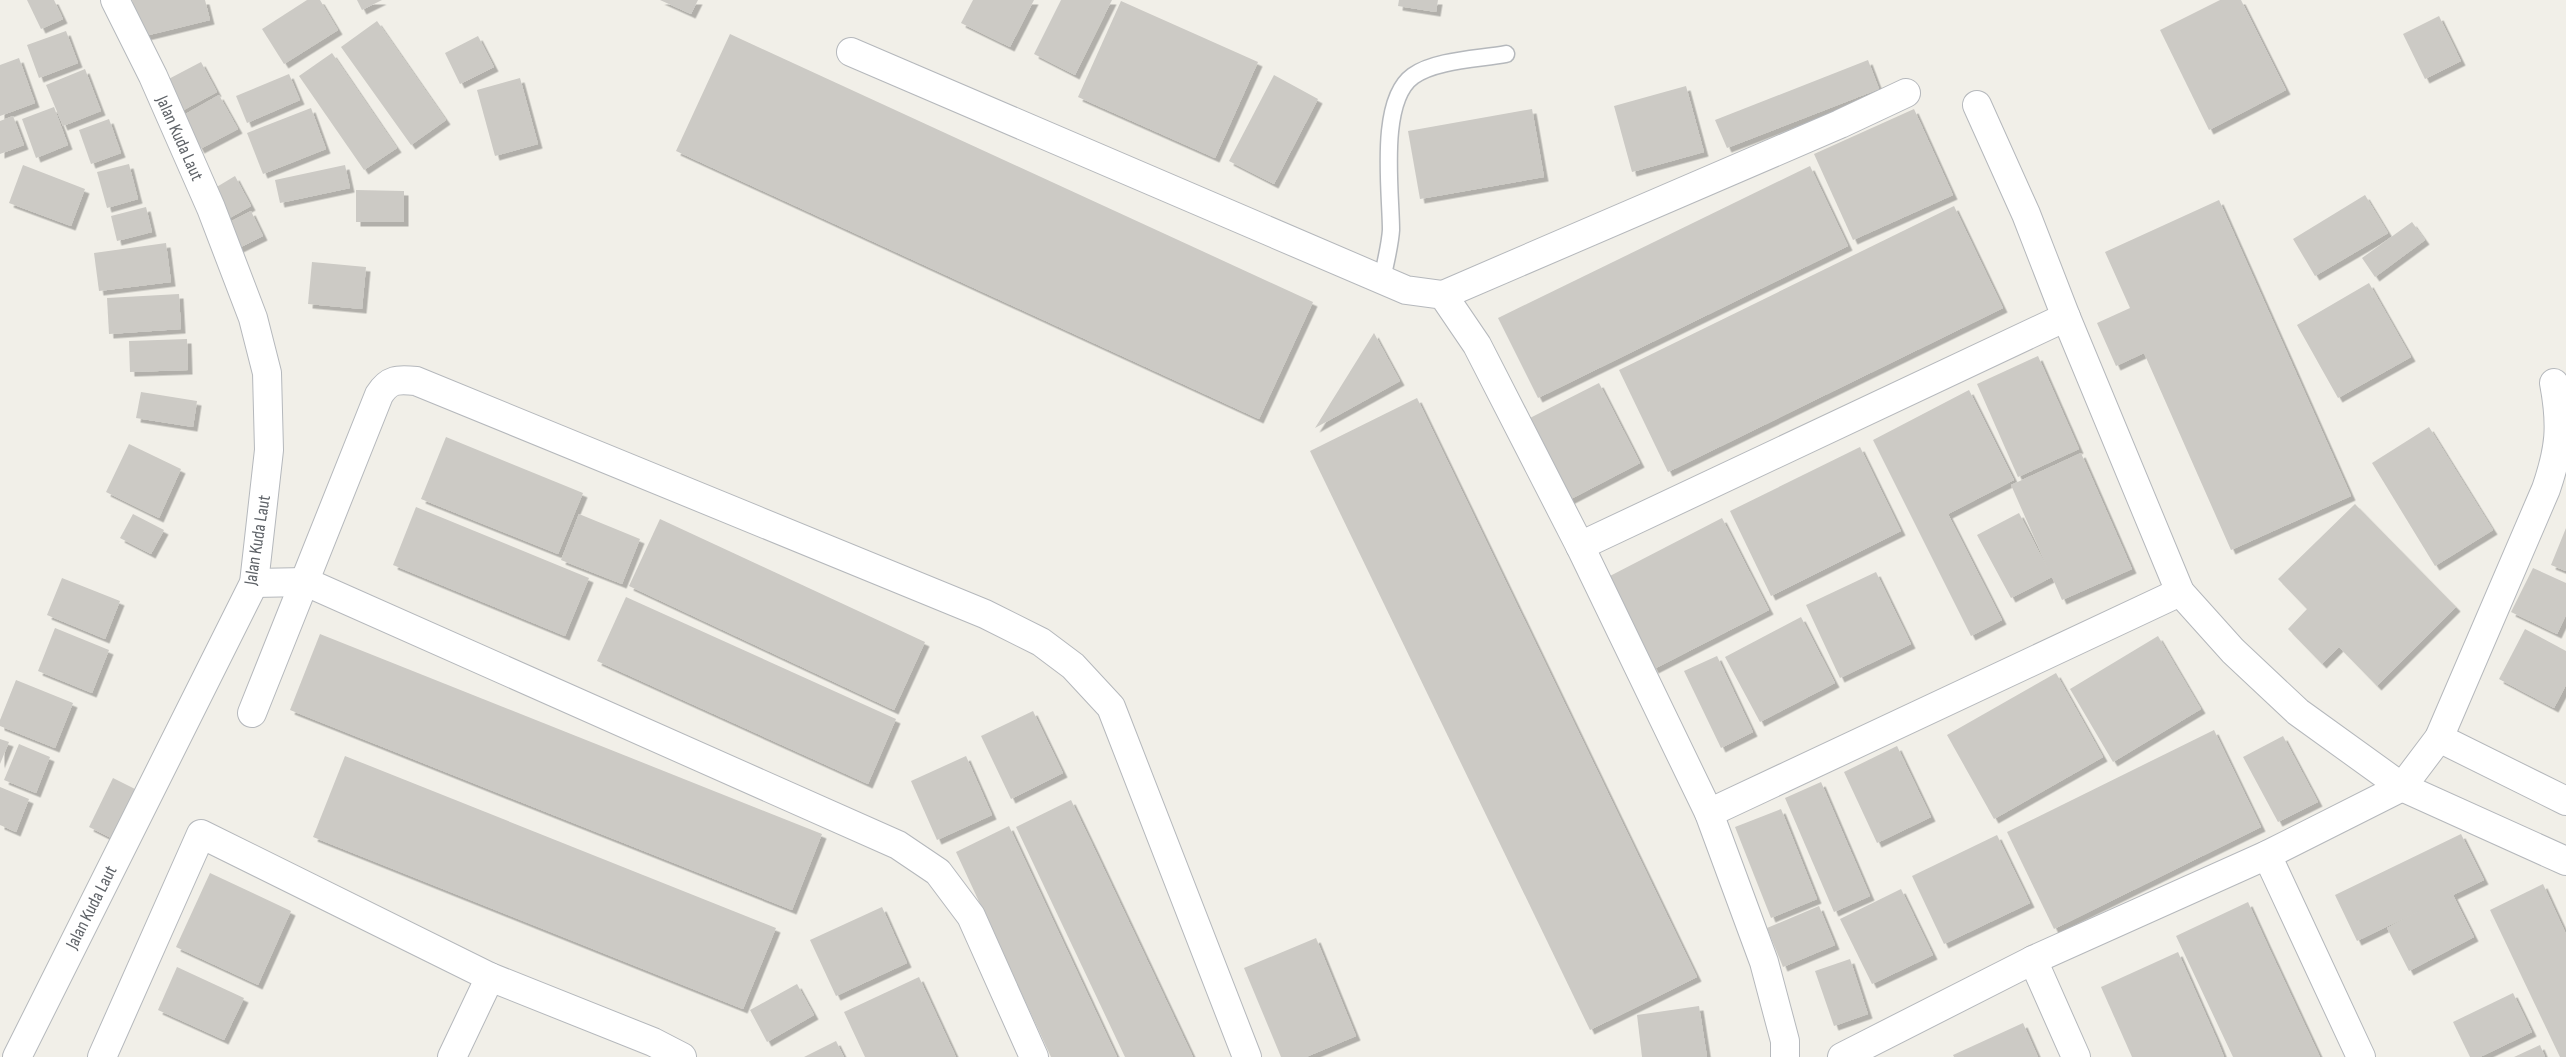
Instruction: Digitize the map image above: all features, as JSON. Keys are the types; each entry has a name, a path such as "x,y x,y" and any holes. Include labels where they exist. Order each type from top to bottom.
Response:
{"street":[{"name":"Jalan Kuda Laut","path":"17,1057 254,583 269,450 267,374 252,318 211,208 153,76 115,0"},
{"path":"851,52 1406,290 1443,295 1840,124 1906,93"},
{"path":"1977,105 2026,214 2066,317 2180,592 2233,650 2298,712 2402,787 2566,861"},
{"path":"1443,295 1477,345 1580,546 1709,812 1764,962 1785,1041 1785,1057"},
{"path":"1580,546 2066,317"},
{"path":"252,713 306,582 379,395 386,385 396,379 416,380 976,610 1042,642 1073,666 1111,706 1247,1057"},
{"path":"1842,1057 2033,960 2267,855 2402,787 2439,738 2546,489 2558,456 2560,427 2554,383"},
{"path":"254,583 306,582 898,845 938,872 971,916 1034,1057"},
{"path":"1709,812 2180,592"},
{"path":"2439,738 2566,801"},
{"path":"102,1057 201,834 490,977 653,1042 682,1057"},
{"path":"2267,855 2361,1057"},
{"path":"2033,960 2076,1057"},
{"path":"452,1057 490,977"}],"lane":[{"path":"1382,280 1391,232 1388,172 1391,124 1399,92 1413,76 1441,64 1506,54"}],"building":[{"path":"27,0 54,0 63,19 41,29"},
{"path":"132,0 205,0 210,20 141,37"},
{"path":"307,0 320,0 338,30 284,64 262,29"},
{"path":"357,0 382,0 362,10"},
{"path":"660,0 698,0 691,14"},
{"path":"973,0 1034,0 1010,47 961,23"},
{"path":"1061,0 1112,0 1075,75 1034,54"},
{"path":"1399,0 1438,0 1436,12 1398,6"},
{"path":"2220,0 2241,0 2286,90 2209,130 2160,30"},
{"path":"1121,1 1258,62 1215,158 1078,97"},
{"path":"2439,16 2461,61 2425,79 2403,34"},
{"path":"377,21 446,120 411,145 341,47"},
{"path":"66,31 78,63 39,78 27,45"},
{"path":"730,34 1313,302 1259,419 676,151"},
{"path":"478,36 494,67 460,84 445,53"},
{"path":"332,53 397,148 364,170 299,76"},
{"path":"19,58 35,103 0,116 0,65"},
{"path":"1868,60 1879,89 1727,148 1715,120"},
{"path":"201,62 217,92 178,113 161,83"},
{"path":"85,69 101,111 63,126 46,85"},
{"path":"289,74 300,100 247,123 236,96"},
{"path":"1274,75 1318,99 1274,184 1229,161"},
{"path":"520,78 538,144 495,156 477,90"},
{"path":"1686,86 1704,152 1632,172 1614,106"},
{"path":"219,95 238,129 200,149 182,116"},
{"path":"54,107 68,145 36,158 22,119"},
{"path":"311,108 326,149 263,174 247,133"},
{"path":"1532,109 1544,177 1420,199 1408,131"},
{"path":"1914,109 1953,195 1853,240 1814,154"},
{"path":"13,116 24,145 0,154 0,121"},
{"path":"109,119 121,153 91,164 79,130"},
{"path":"129,164 138,199 107,208 97,172"},
{"path":"23,165 85,189 71,226 9,203"},
{"path":"345,165 350,188 280,203 275,180"},
{"path":"1810,166 1848,246 1538,398 1498,318"},
{"path":"235,176 251,206 226,220 210,191"},
{"path":"356,190 404,191 404,222 356,222"},
{"path":"2365,195 2388,233 2315,276 2293,239"},
{"path":"2219,200 2351,496 2231,550 2144,353 2116,366 2097,323 2130,308 2105,252"},
{"path":"1954,206 2003,308 1668,472 1619,370"},
{"path":"146,207 152,232 117,241 111,216"},
{"path":"251,211 263,236 235,250 222,226"},
{"path":"2412,222 2425,240 2375,277 2362,258"},
{"path":"166,243 171,282 99,291 94,253"},
{"path":"312,262 366,267 362,309 308,304"},
{"path":"2369,283 2411,357 2338,398 2297,325"},
{"path":"179,294 181,329 109,334 107,298"},
{"path":"1374,333 1400,381 1315,428"},
{"path":"187,339 188,370 130,372 129,341"},
{"path":"2038,356 2079,449 2018,477 1977,384"},
{"path":"1599,383 1640,463 1567,501 1526,420"},
{"path":"1969,390 2014,480 1948,514 2002,620 1971,636 1873,440"},
{"path":"141,392 197,401 193,427 136,418"},
{"path":"1417,398 1697,977 1590,1030 1310,451"},
{"path":"2429,427 2493,530 2435,566 2372,463"},
{"path":"446,437 583,493 558,554 421,499"},
{"path":"129,444 181,469 159,518 106,492"},
{"path":"1860,447 1901,531 1771,596 1730,511"},
{"path":"2081,453 2132,569 2062,600 2052,577 2011,598 1977,535 2019,513 2049,571 2011,485"},
{"path":"2355,504 2456,607 2377,686 2339,647 2322,664 2288,629 2307,609 2278,579"},
{"path":"416,507 589,578 565,636 393,565"},
{"path":"133,514 164,530 151,554 120,538"},
{"path":"579,514 640,539 622,584 561,560"},
{"path":"1722,518 1769,610 1654,669 1608,577"},
{"path":"660,519 925,642 894,710 629,586"},
{"path":"2566,528 2566,571 2551,565"},
{"path":"2533,568 2566,583 2566,615 2557,634 2511,612"},
{"path":"1876,572 1911,644 1840,678 1806,605"},
{"path":"62,578 120,601 105,639 47,615"},
{"path":"626,597 896,719 868,784 597,661"},
{"path":"1801,617 1835,683 1760,722 1725,657"},
{"path":"55,628 109,650 92,693 38,671"},
{"path":"2525,629 2566,651 2566,685 2554,708 2499,679"},
{"path":"320,634 822,834 792,910 290,710"},
{"path":"2158,636 2201,709 2113,762 2070,689"},
{"path":"1717,656 1753,732 1721,748 1684,671"},
{"path":"2056,673 2103,757 1994,819 1947,735"},
{"path":"16,680 73,703 55,748 0,726 0,720"},
{"path":"1033,711 1063,773 1011,799 981,736"},
{"path":"2214,730 2261,827 2054,929 2007,832"},
{"path":"2283,736 2318,802 2278,822 2243,757"},
{"path":"0,739 9,742 0,764"},
{"path":"19,744 50,757 36,793 4,780"},
{"path":"1897,746 1931,817 1877,843 1844,772"},
{"path":"345,756 776,928 743,1009 313,837"},
{"path":"966,756 992,815 937,840 911,781"},
{"path":"113,778 135,789 111,838 89,827"},
{"path":"1821,782 1870,896 1834,912 1785,798"},
{"path":"0,787 29,799 16,832 0,825"},
{"path":"1071,800 1193,1057 1125,1057 1016,827"},
{"path":"1781,809 1817,899 1771,918 1735,827"},
{"path":"1009,826 1117,1057 1051,1057 956,852"},
{"path":"2461,834 2484,880 2453,895 2474,937 2409,971 2387,928 2419,911 2357,941 2335,895"},
{"path":"1997,835 2030,903 1944,944 1912,876"},
{"path":"210,873 291,911 258,985 176,947"},
{"path":"2543,884 2566,934 2566,1057 2560,1057 2490,910"},
{"path":"1901,889 1933,955 1872,984 1840,919"},
{"path":"2248,902 2320,1057 2233,1057 2176,936"},
{"path":"1819,906 1835,945 1783,967 1767,928"},
{"path":"882,907 907,963 836,996 810,940"},
{"path":"1316,938 1356,1036 1306,1057 1281,1057 1244,968"},
{"path":"2178,952 2224,1057 2132,1057 2101,987"},
{"path":"1850,959 1868,1014 1834,1026 1815,971"},
{"path":"177,967 244,998 224,1040 158,1010"},
{"path":"919,977 956,1057 865,1057 844,1012"},
{"path":"797,984 814,1015 767,1042 750,1010"},
{"path":"2513,993 2532,1032 2480,1057 2470,1057 2453,1022"},
{"path":"1699,1006 1707,1057 1642,1057 1637,1015"},
{"path":"2023,1023 2038,1057 1954,1057 1953,1055"},
{"path":"836,1041 844,1057 804,1057"},
{"path":"2540,1045 2545,1057 2514,1057"}]}
